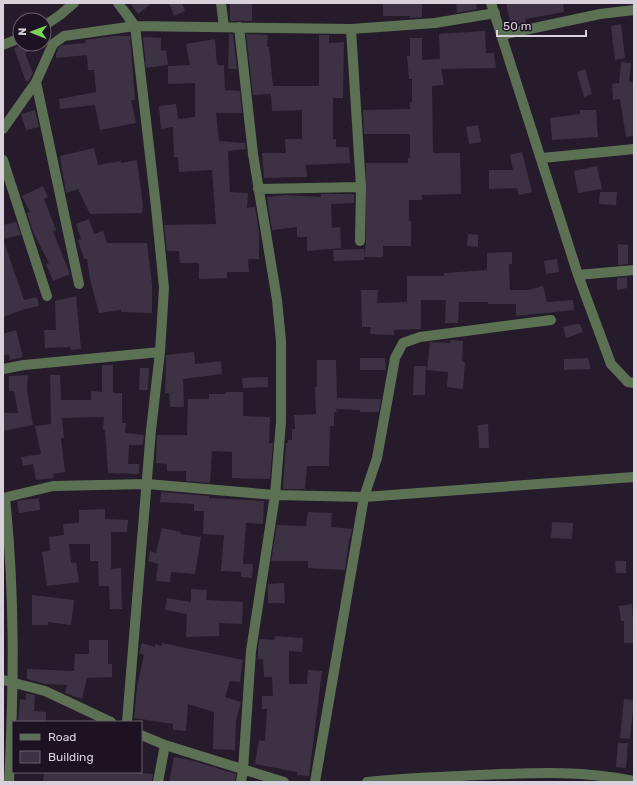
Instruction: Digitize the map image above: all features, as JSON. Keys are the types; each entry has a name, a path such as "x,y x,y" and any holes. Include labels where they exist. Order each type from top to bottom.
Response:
{"street":[{"path":"52,21 74,3"},
{"path":"118,3 134,26 156,207 164,288 160,352 151,430 127,721"},
{"path":"221,3 224,27"},
{"path":"491,3 542,158 578,275 611,364 628,382 634,383"},
{"path":"502,35 600,14 634,10"},
{"path":"3,129 36,82 53,44 64,36 134,26 351,29 435,23 494,13"},
{"path":"239,27 258,189 277,300 281,341 281,422 275,495 251,651 241,782"},
{"path":"351,29 361,187 360,241"},
{"path":"36,82 79,284"},
{"path":"542,158 634,149"},
{"path":"3,160 47,296"},
{"path":"258,189 361,187"},
{"path":"578,275 634,270"},
{"path":"315,782 364,497 378,458 395,358 403,343 420,337 551,320"},
{"path":"3,369 24,365 160,352"},
{"path":"12,721 14,684 10,550 4,498 53,486 147,484 275,495 364,497 634,477"},
{"path":"3,680 45,691 109,721"},
{"path":"10,782 12,733"},
{"path":"142,734 165,744 284,782"},
{"path":"158,782 165,744"},
{"path":"368,782 530,777 587,773 634,781"}],"building":[{"path":"130,3 152,3 138,14"},
{"path":"169,3 182,3 185,11 174,16"},
{"path":"230,3 252,3 252,21 230,21"},
{"path":"383,3 422,3 422,17 410,18 410,16 383,16"},
{"path":"456,3 476,3 477,9 457,13"},
{"path":"506,3 563,3 564,12 525,19 526,23 511,26"},
{"path":"621,24 625,58 615,60 611,26"},
{"path":"485,31 486,53 494,53 496,68 441,69 444,85 432,86 433,153 460,153 461,194 422,195 422,200 409,200 411,246 383,246 383,257 364,257 364,260 334,261 333,250 364,249 364,256 366,241 366,163 408,163 408,158 410,158 410,134 364,134 363,110 410,109 410,102 412,102 412,79 409,79 407,56 410,56 410,38 422,38 422,60 440,59 439,34"},
{"path":"229,34 233,34 237,69 228,69"},
{"path":"246,34 268,35 267,47 269,47 273,86 319,86 319,35 329,35 329,43 344,42 343,98 333,98 333,139 336,139 336,147 349,147 350,163 306,165 307,177 264,178 262,153 286,153 285,139 302,139 302,110 272,111 271,94 253,95"},
{"path":"114,36 130,36 135,100 131,100 136,123 100,130 95,105 60,109 59,99 96,92 94,70 88,70 87,55 56,58 56,54 58,48 62,45 86,43 85,40"},
{"path":"143,37 161,38 161,51 166,50 168,65 146,68"},
{"path":"215,39 217,65 224,65 225,90 240,91 242,113 216,113 219,141 245,143 246,149 228,151 230,192 248,193 247,208 255,207 259,232 259,259 248,259 249,272 227,272 227,278 199,279 199,263 180,263 179,251 167,251 164,225 216,224 212,170 179,172 178,157 174,157 173,127 161,129 159,106 176,104 178,119 195,117 195,83 168,84 168,66 190,65 186,44"},
{"path":"15,52 27,52 25,53 33,73 29,81 26,82"},
{"path":"621,62 631,63 629,82 633,82 634,135 626,137 620,99 613,100 612,84 619,83"},
{"path":"585,69 592,94 584,97 577,72"},
{"path":"35,110 39,127 26,130 21,114"},
{"path":"580,110 596,110 598,137 552,140 550,118 580,114"},
{"path":"478,125 481,142 469,144 466,127"},
{"path":"94,148 98,165 137,160 143,205 142,213 90,214 78,189 66,193 60,156"},
{"path":"522,152 532,192 519,195 517,188 489,189 489,170 513,170 510,155"},
{"path":"597,166 602,189 578,193 574,171"},
{"path":"43,186 48,197 44,199 56,230 53,231 70,274 53,281 46,264 49,263 33,232 27,213 30,212 22,196"},
{"path":"600,192 617,192 616,205 599,204"},
{"path":"321,194 354,194 354,203 331,204 332,228 340,227 341,248 307,251 307,237 297,237 297,227 272,230 267,197 286,195 321,197"},
{"path":"89,219 94,234 103,231 107,243 147,243 152,284 152,313 121,312 121,310 99,313 90,279 87,259 84,259 78,240 81,239 76,224"},
{"path":"16,222 21,235 3,239 3,225"},
{"path":"468,234 478,235 478,247 467,246"},
{"path":"4,242 24,300 37,297 39,306 25,309 3,317"},
{"path":"618,244 628,245 628,264 618,265"},
{"path":"512,252 512,264 509,264 510,290 529,290 543,286 547,302 573,300 574,310 516,316 516,304 459,302 458,323 445,323 446,300 421,300 421,329 394,330 394,335 370,334 371,327 362,327 361,290 378,290 377,303 407,302 407,276 444,276 444,273 487,270 487,253"},
{"path":"557,259 559,272 546,274 544,261"},
{"path":"627,277 627,288 617,290 617,278"},
{"path":"76,296 81,349 71,350 70,347 45,348 44,330 56,330 55,301"},
{"path":"580,324 583,332 566,338 563,327"},
{"path":"16,330 23,357 10,360 9,354 3,355 3,334"},
{"path":"451,340 463,341 462,361 465,362 463,389 447,387 448,372 427,370 430,342 450,343"},
{"path":"194,352 195,364 221,361 222,374 183,379 184,407 170,407 169,393 165,393 166,355"},
{"path":"360,358 385,358 386,370 360,370"},
{"path":"588,358 591,369 564,370 564,359"},
{"path":"317,360 336,360 337,398 381,399 379,412 360,412 360,410 336,409 337,412 334,412 334,426 330,426 329,466 307,466 305,489 283,489 286,443 288,443 288,440 292,440 292,429 295,429 294,415 316,414 315,387 317,387"},
{"path":"102,365 113,365 113,393 122,393 122,423 126,423 125,433 144,435 143,445 129,445 128,464 139,464 139,474 108,473 105,430 103,430 104,417 62,418 64,438 61,438 65,472 53,474 54,478 36,480 33,464 23,466 21,457 41,454 35,426 51,424 50,375 60,375 61,400 91,400 91,391 102,392"},
{"path":"414,366 426,366 425,395 413,395"},
{"path":"140,368 149,368 148,390 139,390"},
{"path":"28,375 27,390 33,425 3,431 3,413 18,413 14,391 9,391 9,376"},
{"path":"268,377 268,387 243,388 242,378"},
{"path":"226,392 243,392 243,416 270,417 269,443 273,443 270,479 232,478 232,452 212,451 210,483 186,481 186,471 167,471 167,464 156,463 157,435 187,435 188,399 209,399 209,394 226,394"},
{"path":"488,424 489,448 479,448 478,425"},
{"path":"161,492 209,496 209,498 264,501 263,524 246,523 243,564 253,564 252,578 241,577 241,572 221,571 224,535 203,534 204,511 194,511 194,504 160,502"},
{"path":"39,498 40,510 19,513 17,501"},
{"path":"105,509 105,519 128,520 127,532 111,532 111,569 121,568 122,609 110,609 109,586 99,586 98,561 90,561 90,544 69,544 71,563 76,562 79,582 47,586 42,552 50,551 49,537 64,535 63,524 79,523 79,510"},
{"path":"308,512 332,513 331,527 352,529 349,539 345,570 308,568 308,561 271,561 277,525 306,526"},
{"path":"552,522 573,523 572,539 551,538"},
{"path":"162,528 181,532 180,534 201,537 195,574 171,572 170,582 156,581 158,564 148,561 150,551 156,553"},
{"path":"615,561 626,561 626,573 616,573"},
{"path":"284,583 285,603 268,603 268,584"},
{"path":"191,589 207,590 206,600 243,602 242,624 219,623 219,636 186,637 187,614 165,610 167,598 191,602"},
{"path":"32,595 74,600 71,625 48,622 48,625 32,625"},
{"path":"632,604 634,643 624,643 624,621 621,621 619,606"},
{"path":"275,636 303,638 302,652 289,651 289,684 307,684 308,670 322,671 309,776 297,775 297,772 255,764 259,740 265,741 267,709 262,709 262,696 273,696 272,677 264,677 263,659 258,659 259,639 274,640"},
{"path":"89,640 108,640 108,664 112,664 112,677 87,678 82,699 65,693 67,685 45,684 27,679 27,669 74,671 75,654 89,654"},
{"path":"142,643 155,647 155,644 162,646 162,643 243,660 240,682 230,681 225,697 241,702 236,721 235,750 213,749 214,712 188,704 186,731 173,730 173,724 134,718 137,687 144,655 139,653"},
{"path":"26,693 35,695 34,711 46,712 46,721 18,721 20,699 26,700"},
{"path":"624,699 634,700 630,739 620,738"},
{"path":"618,743 628,743 626,768 616,767"},
{"path":"174,757 194,761 236,774 235,782 169,782"},
{"path":"44,773 153,774 152,782 43,782"}]}
